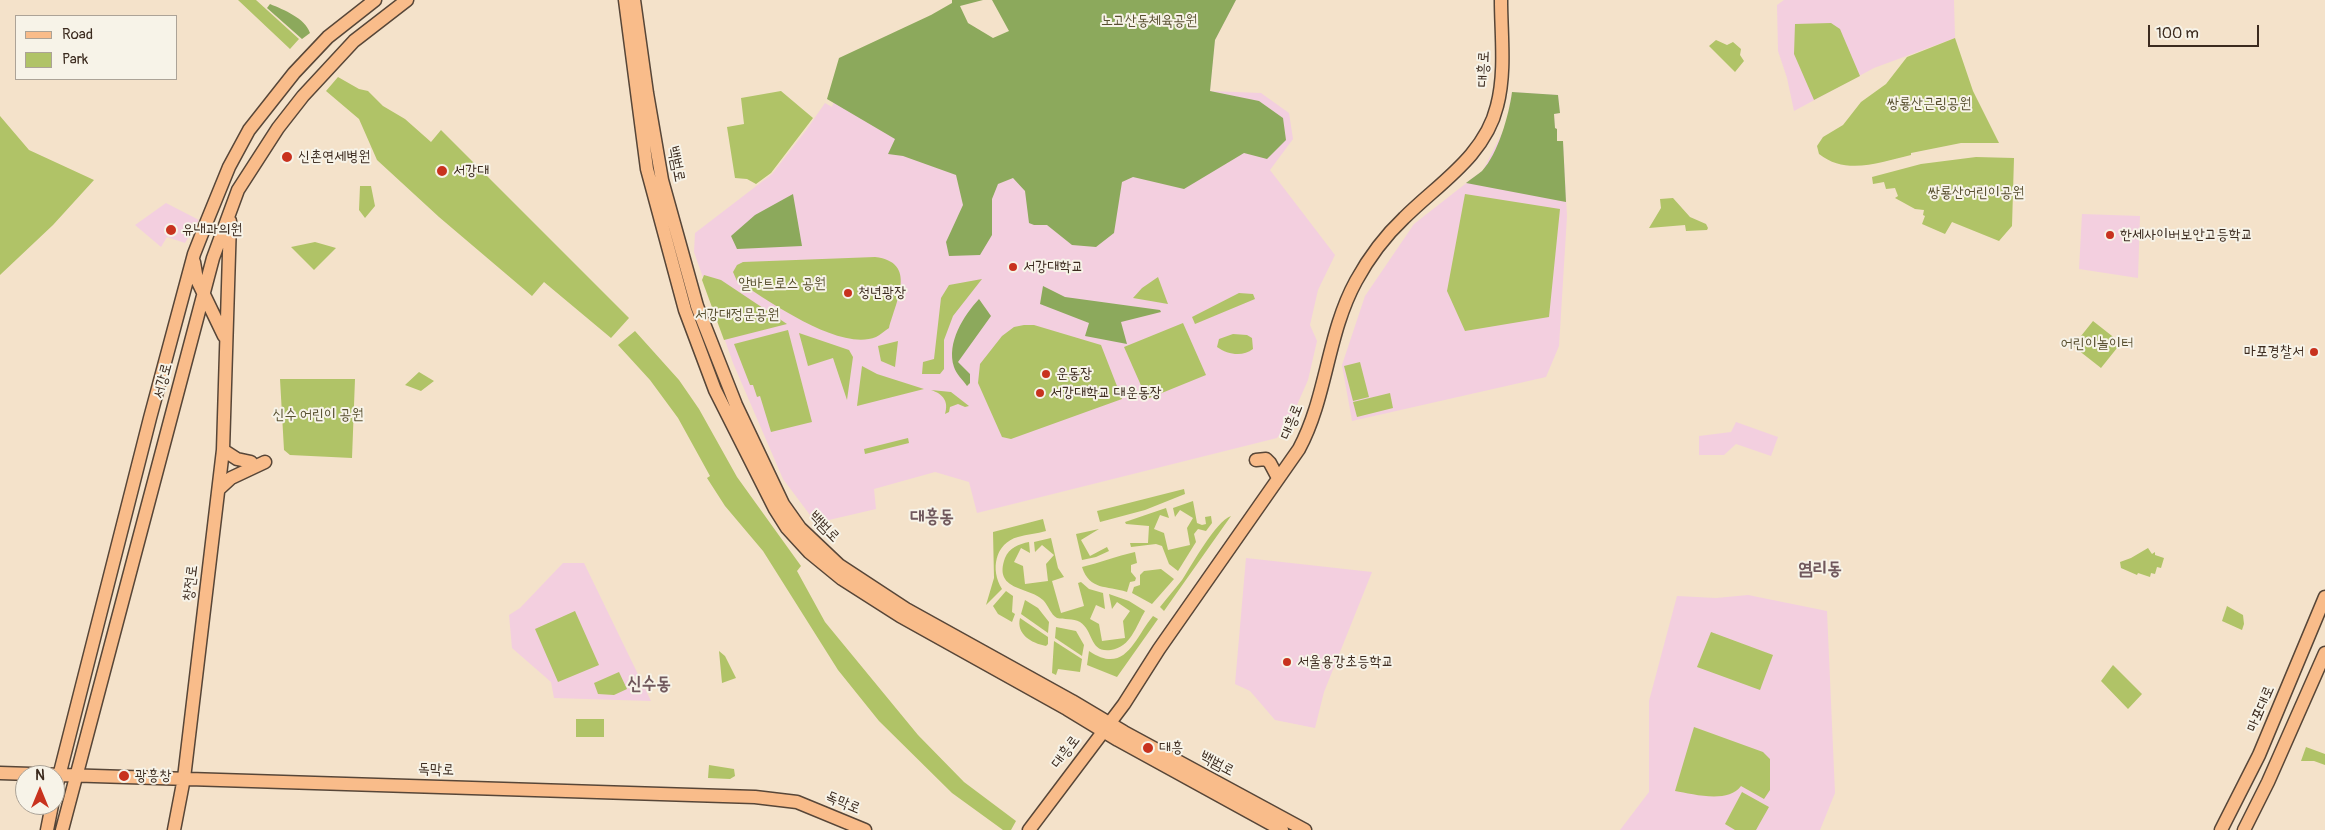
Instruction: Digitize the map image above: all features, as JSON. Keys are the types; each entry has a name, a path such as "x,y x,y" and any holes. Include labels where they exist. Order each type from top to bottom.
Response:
{"main road":[{"name":"서강로","path":"62,765 140,455 193,259 229,167 249,130 294,73 328,37 375,0"},
{"name":"서강로","path":"63,829 213,258 230,208 238,190 266,144 303,96 354,42 407,0"},
{"name":"백범로","path":"625,0 643,142 652,190 685,310 715,390 787,528 809,552 842,579 900,616 1106,727"},
{"name":"백범로","path":"634,0 662,180 676,237 684,255 696,306 716,358 783,504 800,528 839,565 906,609 1282,830"},
{"name":"대흥로","path":"1029,830 1132,692 1159,648 1299,449 1310,429 1342,308 1361,272 1402,220 1463,164 1477,148 1497,107 1501,86 1501,0"},
{"name":"창전로","path":"174,830 184,778 223,450 230,208"},
{"name":"창전로","path":"193,259 197,280 226,338"},
{"path":"739,439 747,444 753,454 756,452 756,445"},
{"path":"223,450 237,459 251,462"},
{"path":"1256,460 1266,459 1278,478"},
{"path":"219,490 235,476 265,462"},
{"path":"761,481 768,482 776,489"},
{"name":"마포대로","path":"2221,830 2267,737 2325,598"},
{"path":"2244,830 2268,782 2325,653"},
{"name":"백범로","path":"1135,744 1305,830"},
{"name":"독막로","path":"0,773 15,774"},
{"name":"독막로","path":"65,775 770,798 797,802 865,830"},
{"path":"46,828 49,815"}],"shaded area":[{"name":"서강대학교","path":"1236,0 1215,40 1210,91 1261,93 1289,113 1293,139 1270,170 1335,255 1318,290 1310,325 1317,341 1308,380 1290,421 1277,438 977,513 969,482 935,472 874,489 876,509 816,523 783,479 733,363 694,252 695,233 772,174 825,103 832,107 849,57 955,51"},
{"path":"1784,0 1954,0 1955,38 1874,68 1794,111 1787,78 1778,51 1777,5"},
{"path":"1512,92 1558,95 1560,113 1554,114 1555,128 1557,129 1557,141 1563,141 1567,216 1559,346 1546,377 1352,421 1342,365 1365,296 1414,224 1483,170 1506,125"},
{"path":"166,203 199,220 185,243 167,237 161,247 135,225"},
{"name":"한세사이버보안고등학교","path":"2082,214 2140,216 2138,278 2079,269"},
{"path":"1736,422 1778,437 1771,456 1736,444 1724,455 1699,455 1699,436 1731,432"},
{"name":"서울용강초등학교","path":"1246,558 1372,572 1324,692 1315,728 1275,720 1250,691 1235,684"},
{"path":"563,563 584,563 651,701 554,698 551,682 512,648 509,615 520,608"},
{"path":"1748,595 1827,611 1835,793 1820,830 1620,830 1649,792 1649,701 1677,596 1716,598"}],"green space":[{"path":"238,0 256,0 299,39 290,49"},
{"name":"노고산동체육공원","path":"952,0 983,0 960,6 968,23 993,38 1009,31 992,0 1236,0 1215,40 1210,91 1259,101 1283,118 1286,140 1267,159 1244,153 1184,189 1133,177 1122,182 1114,233 1096,247 1072,245 1047,225 1029,223 1025,191 1013,178 998,184 992,199 992,235 980,255 949,256 946,242 963,205 956,175 903,156 888,154 895,139 827,99 839,58 931,15 952,3"},
{"path":"270,4 299,19 310,33 302,39 267,8"},
{"path":"1831,23 1840,29 1860,76 1814,100 1794,54 1795,24"},
{"name":"쌍룡산근링공원","path":"1955,38 1973,91 1999,143 1961,143 1911,153 1911,155 1876,164 1852,166 1830,161 1819,154 1817,146 1823,137 1843,125 1861,102 1886,84 1907,57"},
{"path":"1716,40 1727,45 1733,42 1741,49 1740,55 1744,61 1735,72 1709,46"},
{"path":"338,77 359,89 368,91 383,106 405,119 431,142 441,130 629,318 611,338 544,282 532,296 439,217 377,160 359,119 326,91"},
{"path":"781,91 813,118 771,173 756,184 747,179 735,178 727,127 744,124 741,98"},
{"path":"1512,92 1558,95 1560,113 1554,114 1555,128 1557,129 1557,141 1563,141 1566,202 1466,183 1482,171 1493,155 1505,123"},
{"path":"0,116 29,150 94,180 53,225 0,275"},
{"name":"쌍룡산어린이공원","path":"1976,157 2014,158 2012,226 1999,241 1952,222 1945,234 1922,224 1925,216 1923,215 1924,210 1915,209 1895,198 1898,196 1895,188 1886,189 1884,182 1873,184 1872,177 1921,164"},
{"path":"360,186 371,186 375,206 365,218 359,210"},
{"path":"793,194 802,246 737,249 731,236 755,215"},
{"path":"1465,194 1560,209 1549,317 1465,331 1447,291"},
{"path":"1673,198 1690,217 1706,224 1707,230 1686,231 1685,225 1649,228 1661,208 1660,199"},
{"path":"315,242 336,248 314,270 291,247"},
{"name":"알바트로스 공원","path":"875,257 888,260 896,266 901,284 889,328 876,337 861,340 824,331 804,322 737,281 733,272 737,265 743,262"},
{"name":"서강대정문공원","path":"704,275 721,280 787,324 724,340 702,280"},
{"path":"1158,277 1168,304 1133,298 1142,288"},
{"path":"982,279 953,316 944,340 944,369 940,374 922,374 923,362 934,359 941,298 949,285"},
{"path":"1043,286 1065,297 1160,310 1161,312 1121,322 1127,344 1085,336 1089,323 1040,304"},
{"path":"1239,293 1253,294 1255,299 1195,324 1192,317"},
{"path":"979,299 991,316 958,362 970,374 970,383 967,386 955,370 952,348 962,321"},
{"name":"어린이놀이터","path":"2093,321 2121,343 2101,368 2073,346"},
{"path":"1183,323 1206,375 1147,399 1124,347"},
{"name":"운동장","path":"1034,325 1101,345 1122,399 1011,439 1002,437 978,383 980,364 1002,336 1014,327"},
{"path":"788,330 812,422 771,432 760,396 757,397 753,385 750,385 734,344"},
{"path":"635,331 679,380 699,409 737,477 801,566 797,571 825,622 918,735 964,782 1016,821 1011,830 1003,830 952,793 879,721 838,670 763,551 725,506 707,478 710,476 678,418 650,380 618,345"},
{"path":"799,333 849,350 853,357 847,400 833,358 808,366"},
{"path":"1233,334 1247,335 1252,338 1253,349 1249,352 1235,354 1217,347 1219,339"},
{"path":"898,341 895,367 881,361 878,346"},
{"path":"1360,362 1369,397 1353,401 1344,366"},
{"path":"862,366 877,374 924,389 857,406"},
{"path":"419,372 434,381 421,391 405,385"},
{"name":"신수 어린이 공원","path":"280,379 355,379 352,458 290,455 284,450"},
{"path":"931,390 951,392 969,406 965,407 958,404 950,407 949,412 945,414 946,405 944,399"},
{"path":"1390,393 1393,408 1357,417 1353,402"},
{"path":"908,438 909,443 865,454 864,449"},
{"path":"1184,489 1185,494 1145,510 1100,522 1097,511"},
{"path":"1193,501 1197,523 1206,524 1205,517 1211,516 1212,523 1206,531 1198,529 1194,534 1196,542 1178,571 1169,564 1162,546 1156,544 1131,547 1130,543 1148,543 1149,526 1126,524 1125,522 1166,508 1169,518 1160,515 1154,529 1164,533 1168,550 1190,545 1187,528 1193,518 1180,510 1175,517 1173,508"},
{"path":"1231,516 1164,611 1160,607 1182,580 1218,526"},
{"path":"1043,519 1046,531 1010,540 1000,551 997,558 996,574 1002,589 986,605 994,578 993,532"},
{"path":"1099,529 1081,540 1090,556 1107,547 1109,551 1096,557 1082,560 1076,534"},
{"path":"1051,538 1058,568 1064,577 1052,581 1061,613 1084,606 1078,583 1081,582 1089,589 1103,593 1105,609 1096,605 1090,619 1099,624 1102,641 1125,638 1123,621 1130,611 1117,602 1112,609 1109,594 1129,601 1145,611 1132,635 1123,645 1111,650 1099,648 1080,622 1057,618 1043,600 1014,586 1004,577 1005,558 1009,552 1015,547 1029,542 1030,553 1021,548 1014,562 1023,566 1025,584 1048,581 1046,564 1054,555 1042,545 1035,552 1034,542"},
{"path":"2148,548 2152,554 2155,552 2155,555 2164,558 2161,568 2157,567 2155,574 2151,573 2150,577 2138,573 2137,575 2121,568 2120,562"},
{"path":"1135,552 1137,563 1131,565 1131,572 1136,578 1135,581 1130,582 1127,592 1094,584 1085,575 1082,567 1121,555"},
{"path":"1161,569 1174,579 1152,604 1132,593 1134,587 1140,585 1140,575 1144,571"},
{"path":"1006,591 1013,596 1012,612 1015,614 1012,622 998,614 993,606"},
{"path":"1025,600 1038,608 1049,622 1048,633 1021,614"},
{"path":"2227,606 2243,615 2244,624 2242,630 2222,621"},
{"path":"575,611 599,665 558,682 535,629"},
{"path":"1153,616 1158,619 1117,677 1087,665 1089,651 1102,658 1112,659 1128,651"},
{"path":"1020,618 1048,637 1048,644 1046,646 1040,645 1026,637 1020,629"},
{"path":"1056,627 1076,631 1084,645 1082,656 1055,638"},
{"path":"1711,632 1773,655 1760,690 1697,667"},
{"path":"1054,641 1082,659 1080,672 1058,669 1056,675 1052,673"},
{"path":"719,651 725,656 736,678 722,683"},
{"path":"2113,665 2142,694 2128,709 2101,681"},
{"path":"619,672 627,689 614,695 598,694 594,683"},
{"path":"576,719 604,719 604,737 576,737"},
{"path":"1694,727 1763,752 1770,759 1770,790 1764,799 1741,786 1735,792 1719,796 1675,791"},
{"path":"2306,747 2325,754 2325,765 2314,761 2301,761"},
{"path":"709,765 734,769 735,776 730,779 708,778"},
{"path":"1742,792 1769,807 1756,830 1735,830 1725,824"}],"place":[{"name":"신촌연세병원","path":"287,157"},
{"name":"서강대","path":"442,171"},
{"name":"유내과의원","path":"171,230"},
{"name":"한세사이버보안고등학교","path":"2110,235"},
{"name":"서강대학교","path":"1013,267"},
{"name":"청년광장","path":"848,293"},
{"name":"마포경찰서","path":"2314,352"},
{"name":"운동장","path":"1046,374"},
{"name":"서강대학교 대운동장","path":"1040,393"},
{"name":"서울용강초등학교","path":"1287,662"},
{"name":"대흥","path":"1148,748"},
{"name":"광흥창","path":"124,776"}],"district":[{"name":"대흥동","path":"932,517"},
{"name":"염리동","path":"1820,569"},
{"name":"신수동","path":"649,684"}]}
